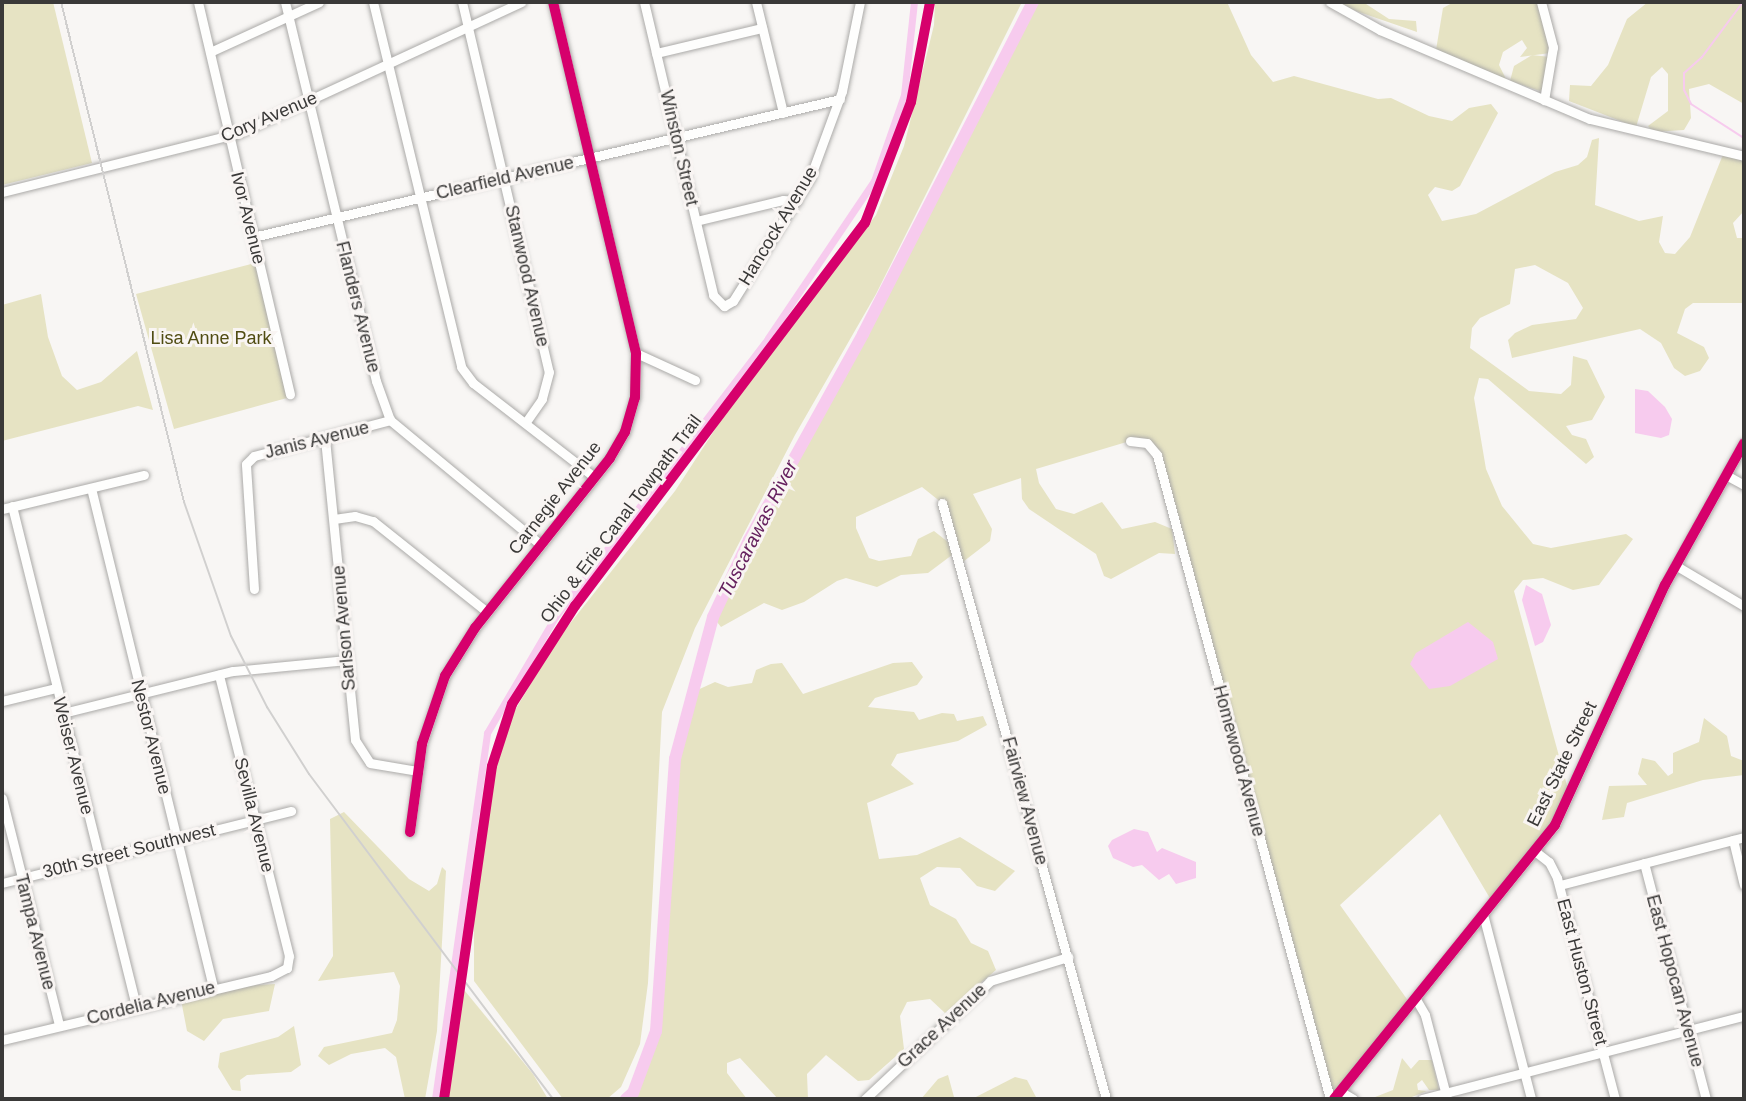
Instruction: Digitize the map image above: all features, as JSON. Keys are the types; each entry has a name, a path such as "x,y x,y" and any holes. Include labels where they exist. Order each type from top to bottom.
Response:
{"street":[{"name":"Ivor Avenue","path":"198,2 290,394"},
{"name":"Flanders Avenue","path":"285,2 376,381 390,420"},
{"path":"210,52 319,2"},
{"path":"373,2 463,372 594,477"},
{"name":"Stanwood Avenue","path":"461,2 549,372 542,400 525,424"},
{"name":"Cory Avenue","path":"2,192 228,136 389,65 521,2"},
{"name":"Carnegie Avenue","path":"410,832 418,771 439,688 487,612 594,477 628,425 636,387 636,353 553,2"},
{"name":"Winston Street","path":"644,2 713,295"},
{"path":"756,2 783,113"},
{"name":"Hancock Avenue","path":"713,295 721,305 733,301 810,178 839,99 860,2"},
{"path":"1330,2 1380,30 1544,100 1615,127 1744,156"},
{"path":"1541,2 1553,47 1544,100"},
{"path":"656,52 762,28"},
{"name":"Clearfield Avenue","path":"253,237 839,99"},
{"path":"696,221 783,200 797,201"},
{"path":"636,353 695,380"},
{"path":"390,420 541,545"},
{"name":"Janis Avenue","path":"254,589 244,468 254,456 390,420"},
{"name":"Sarlson Avenue","path":"325,439 359,751 375,765 418,771"},
{"name":"Homewood Avenue","path":"1130,441 1147,443 1157,455 1335,1097"},
{"name":"East State Street","path":"1335,1097 1417,1001 1536,852 1569,797 1675,565 1744,443"},
{"path":"7,508 144,475"},
{"path":"1726,475 1744,485"},
{"name":"Nestor Avenue","path":"91,488 213,987"},
{"name":"Fairview Avenue","path":"942,503 1106,1099"},
{"name":"Weiser Avenue","path":"7,508 63,713 136,1006"},
{"path":"334,519 355,516 373,521 487,612"},
{"path":"1675,565 1744,606"},
{"path":"63,713 219,674 347,660"},
{"name":"Sevilla Avenue","path":"219,674 289,956"},
{"path":"2,701 56,688"},
{"name":"Tampa Avenue","path":"2,798 59,1025"},
{"name":"30th Street Southwest","path":"2,883 291,811"},
{"path":"1560,885 1744,837"},
{"path":"1733,840 1744,885"},
{"name":"East Huston Street","path":"1536,852 1549,862 1560,885 1615,1099"},
{"name":"East Hopocan Avenue","path":"1644,863 1706,1099"},
{"path":"1484,918 1531,1099"},
{"name":"Cordelia Avenue","path":"2,1040 213,987 281,973 289,965 289,956"},
{"name":"Grace Avenue","path":"865,1099 990,981 1068,957"},
{"path":"1417,1001 1425,1015 1446,1096"},
{"path":"1422,1099 1446,1096 1744,1016"},
{"path":"1335,1097 1353,1099"}],"green space":[{"path":"2,2 53,2 92,163 2,185"},
{"path":"935,2 1022,2 876,294 795,435 695,628 662,712 648,983 640,1044 621,1087 607,1099 563,1099 474,981 474,894 502,732 557,640 675,491 725,414 876,215 904,146 934,25"},
{"path":"1033,2 1227,2 1251,55 1273,82 1294,76 1378,99 1391,98 1429,116 1452,121 1469,108 1491,104 1498,113 1460,186 1452,191 1435,187 1428,195 1442,221 1476,214 1555,172 1578,165 1587,157 1592,140 1599,138 1595,205 1639,221 1663,216 1659,242 1665,253 1675,254 1690,237 1724,152 1744,156 1744,211 1733,223 1737,238 1744,238 1744,303 1693,303 1685,309 1677,333 1704,347 1709,358 1700,371 1685,376 1674,368 1661,343 1640,329 1512,358 1508,340 1515,333 1532,325 1576,319 1583,308 1568,283 1535,265 1515,269 1510,304 1480,318 1472,328 1470,348 1529,391 1561,394 1571,385 1573,356 1587,360 1605,397 1592,420 1566,426 1572,435 1586,439 1594,457 1586,464 1488,379 1479,378 1474,398 1486,469 1502,506 1533,544 1551,548 1626,534 1633,539 1599,585 1573,590 1543,578 1523,580 1514,591 1568,789 1542,839 1491,900 1440,814 1340,905 1409,1002 1334,1099 1155,452 1130,441 1036,469 1039,483 1056,509 1074,514 1102,502 1122,529 1155,522 1172,529 1175,554 1159,553 1111,579 1104,576 1096,554 1029,509 1022,499 1021,478 973,494 992,529 990,541 959,565 942,503 922,487 856,517 856,528 869,558 879,561 911,556 918,539 934,531 948,542 952,555 928,573 901,575 877,587 846,578 804,602 782,610 764,603 721,627 713,617"},
{"path":"1330,2 1363,2 1389,19 1416,21 1417,32"},
{"path":"1538,2 1550,53 1520,57 1527,48 1522,40 1503,52 1499,65 1506,79 1436,50 1443,8 1452,3"},
{"path":"1648,2 1744,2 1744,104 1709,84 1689,89 1691,118 1684,130 1653,132 1648,126 1668,111 1668,74 1662,67 1651,77 1636,127 1569,101 1570,85 1591,86 1608,65 1627,19"},
{"path":"1532,55 1550,57 1546,86 1540,91 1510,81 1514,66"},
{"name":"Lisa Anne Park","path":"255,263 287,398 174,429 136,294"},
{"path":"41,294 48,337 62,376 77,390 101,382 137,351 153,410 138,406 2,441 2,305"},
{"path":"912,662 923,677 917,685 875,698 868,707 914,712 919,720 942,713 954,714 957,721 983,716 987,725 958,741 897,754 891,765 914,784 867,803 879,859 917,855 960,837 1015,871 995,891 977,886 960,868 937,867 920,878 930,905 956,919 971,943 988,951 996,970 945,1013 930,999 907,1002 900,1016 904,1049 869,1080 858,1081 826,1055 807,1074 808,1099 778,1099 740,1058 727,1063 727,1073 747,1099 626,1099 633,1093 656,1031 675,759 693,692 715,682 728,687 752,683 756,670 771,664 782,663 803,694 893,663"},
{"path":"1704,718 1727,736 1731,756 1744,761 1744,775 1703,780 1627,803 1624,817 1602,820 1609,786 1647,785 1638,774 1642,758 1655,761 1668,776 1673,773 1673,753 1699,742"},
{"path":"344,812 409,879 429,891 437,884 442,867 446,871 437,1031 425,1099 405,1099 396,1057 385,1048 351,1054 329,1065 318,1056 324,1047 392,1033 397,1020 400,986 394,972 318,981 333,956 330,819"},
{"path":"275,984 269,1011 223,1019 204,1041 187,1031 181,1000 226,987"},
{"path":"465,991 533,1074 548,1099 445,1099 459,994"},
{"path":"294,1026 301,1065 291,1072 247,1075 240,1080 241,1091 232,1090 218,1067 220,1053 278,1037"},
{"path":"1402,1058 1411,1069 1419,1060 1432,1060 1439,1090 1429,1090 1422,1080 1417,1084 1418,1090 1427,1091 1412,1097 1370,1099 1393,1090"},
{"path":"948,1075 954,1097 966,1099 921,1099 938,1079"},
{"path":"1015,1077 1027,1080 1037,1099 972,1099"}],"shaded area":[{"path":"1635,389 1648,391 1665,407 1672,419 1669,435 1661,438 1635,433"},
{"path":"1526,585 1542,594 1551,625 1543,642 1535,646 1522,600"},
{"path":"1468,622 1493,642 1498,659 1450,686 1429,689 1410,664 1416,653"},
{"path":"1134,829 1148,832 1157,852 1162,848 1196,862 1196,878 1176,884 1169,874 1159,880 1142,865 1133,867 1113,858 1108,846 1112,840"}],"waterway":[{"path":"435,1099 487,733 555,617 768,338 874,181 904,95 914,2"},
{"name":"Tuscarawas River","path":"626,1099 633,1093 656,1031 675,759 713,617 749,540 863,334 1033,2"},
{"path":"1743,2 1702,57 1684,73 1684,90 1691,104 1744,138"}],"railway":[{"path":"61,2 184,502 231,636 267,707 309,774 553,1099"}],"cycle path":[{"path":"410,832 422,744 445,676 475,628 610,458 625,432 635,398 636,353 553,2"},
{"name":"Ohio & Erie Canal Towpath Trail","path":"444,1099 492,766 512,704 575,606 865,223 911,102 930,2"},
{"path":"1334,1099 1555,825 1665,585 1744,443"}]}
